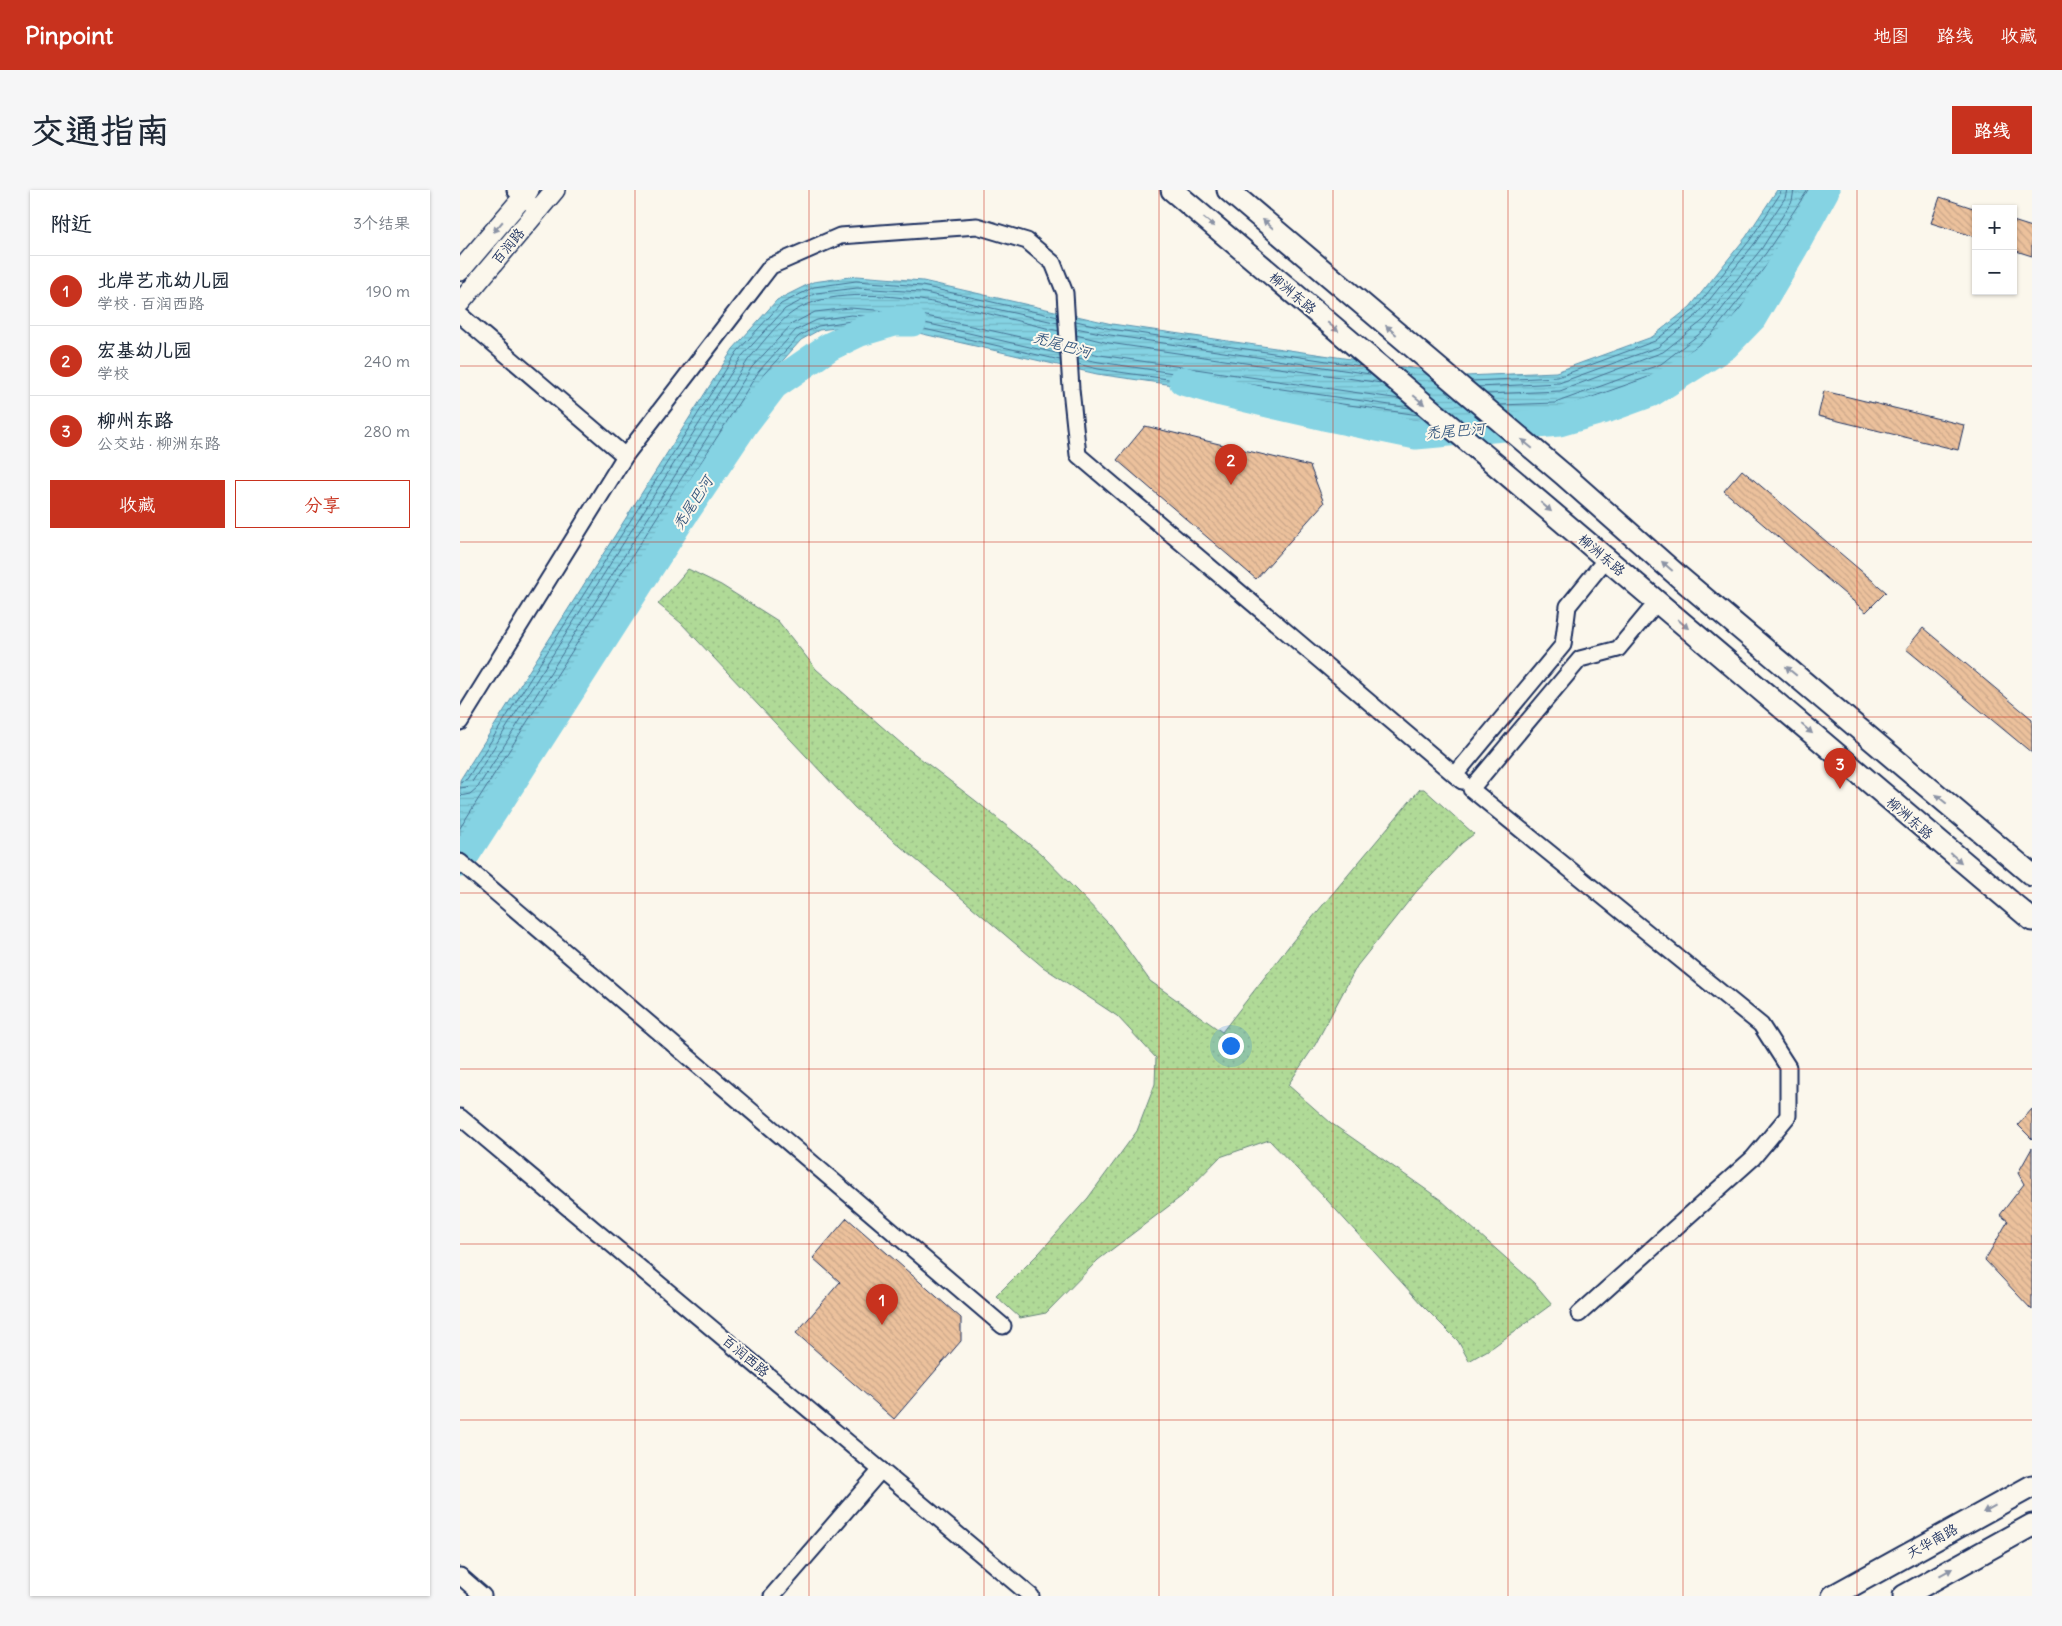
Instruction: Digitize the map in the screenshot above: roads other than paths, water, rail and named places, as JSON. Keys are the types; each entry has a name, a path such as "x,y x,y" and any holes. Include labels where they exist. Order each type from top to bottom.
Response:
{"main road":[{"name":"柳洲东路","path":"1172,190 1967,867 2032,920"},
{"path":"1228,190 1428,362 1564,475 1678,576 2032,875"},
{"name":"天华南路","path":"1833,1596 2032,1486"},
{"path":"1904,1596 2032,1525"}],"street":[{"name":"百润路","path":"460,303 555,190"},
{"name":"百润路","path":"460,272 523,192"},
{"path":"523,192 538,210"},
{"path":"460,722 625,456 771,266 840,236 977,226 1027,241 1053,263 1065,293 1071,389 1078,455 1471,789 1761,1025 1788,1067 1788,1116 1753,1158 1580,1314"},
{"path":"460,315 625,456"},
{"path":"1455,775 1563,645 1568,606 1606,559"},
{"path":"1471,789 1580,659 1618,650 1658,602"},
{"path":"460,862 1002,1326"},
{"name":"百润西路","path":"460,1117 1031,1596"},
{"path":"772,1596 880,1470"},
{"path":"460,1576 483,1596"}],"water":[{"path":"1777,190 1830,190 1782,264 1720,342 1670,381 1558,422 1457,426 1097,374 910,331 852,326 819,330 801,340 768,377 460,863 460,780 733,349 777,300 813,282 857,276 923,281 1112,324 1466,376 1556,372 1652,337 1690,307 1746,237"}],"waterway":[{"name":"秃尾巴河","path":"1183,381 1221,392 1324,416 1416,435 1559,422 1608,408 1652,392 1725,346 1752,318 1825,190"},
{"name":"秃尾巴河","path":"460,863 680,520 745,423 774,385 829,347 860,332 894,322 912,322"}],"place":[{"name":"宏基幼儿园","path":"1231,485"},
{"name":"柳州东路","path":"1840,789"},
{"name":"北岸艺术幼儿园","path":"882,1325"}]}
